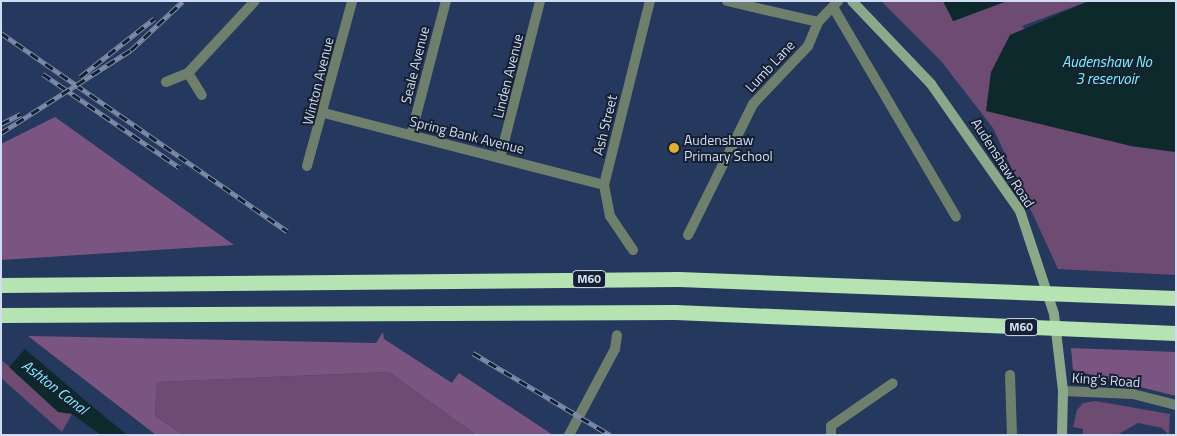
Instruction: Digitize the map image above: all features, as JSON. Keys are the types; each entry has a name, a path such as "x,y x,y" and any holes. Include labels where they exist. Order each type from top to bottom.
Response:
{"highway":[{"name":"M60","path":"1,285 679,279 1176,298"},
{"name":"M60","path":"1,315 675,312 1176,333"}],"main road":[{"name":"Audenshaw Road","path":"852,1 901,48 952,112 1020,211 1032,240 1054,314 1063,387 1062,435"}],"street":[{"path":"166,82 188,73 255,1"},
{"name":"Winton Avenue","path":"307,166 324,113 352,1"},
{"name":"Seale Avenue","path":"411,135 446,1"},
{"name":"Linden Avenue","path":"500,158 540,1"},
{"name":"Ash Street","path":"633,250 610,216 604,185 650,1"},
{"path":"726,1 818,22 836,4 956,217"},
{"name":"Lumb Lane","path":"688,235 753,104 808,46 818,22"},
{"path":"188,73 202,94"},
{"name":"Spring Bank Avenue","path":"324,113 604,185"},
{"path":"568,435 584,409 615,349 617,335"},
{"path":"1010,375 1012,435"},
{"path":"831,435 831,426 893,383"},
{"name":"King's Road","path":"1063,387 1133,394 1176,405"}],"shaded area":[{"path":"881,1 943,1 954,21 1007,1 1089,1 1022,26 1131,146 1176,152 1176,275 1058,269 993,128 941,61"},
{"path":"55,117 234,245 1,260 1,144"},
{"path":"383,332 384,339 452,383 459,373 553,435 476,435 389,372 157,382 155,416 183,435 156,435 28,336 376,343"},
{"path":"1071,348 1176,352 1176,396 1073,370"},
{"path":"1,360 72,414 62,432 1,378"},
{"path":"389,372 476,435 183,435 155,416 157,382"},
{"path":"1095,401 1170,414 1169,435 1162,428 1138,423 1117,435 1083,435 1083,429 1073,427 1077,410 1083,403"}],"water":[{"path":"943,1 1007,1 953,21"},
{"name":"Audenshaw No 3 reservoir","path":"1089,1 1176,1 1176,152 1131,146 986,111 991,72 1010,35"},
{"name":"Ashton Canal","path":"25,349 127,435 101,435 72,414 58,412 9,367"}],"railway":[{"path":"1,133 131,50 183,1"},
{"path":"80,77 155,18"},
{"path":"1,33 287,231"},
{"path":"43,74 179,167"},
{"path":"1,124 21,114"},
{"path":"473,353 610,435"}],"place":[{"name":"Audenshaw Primary School","path":"674,148"}]}
